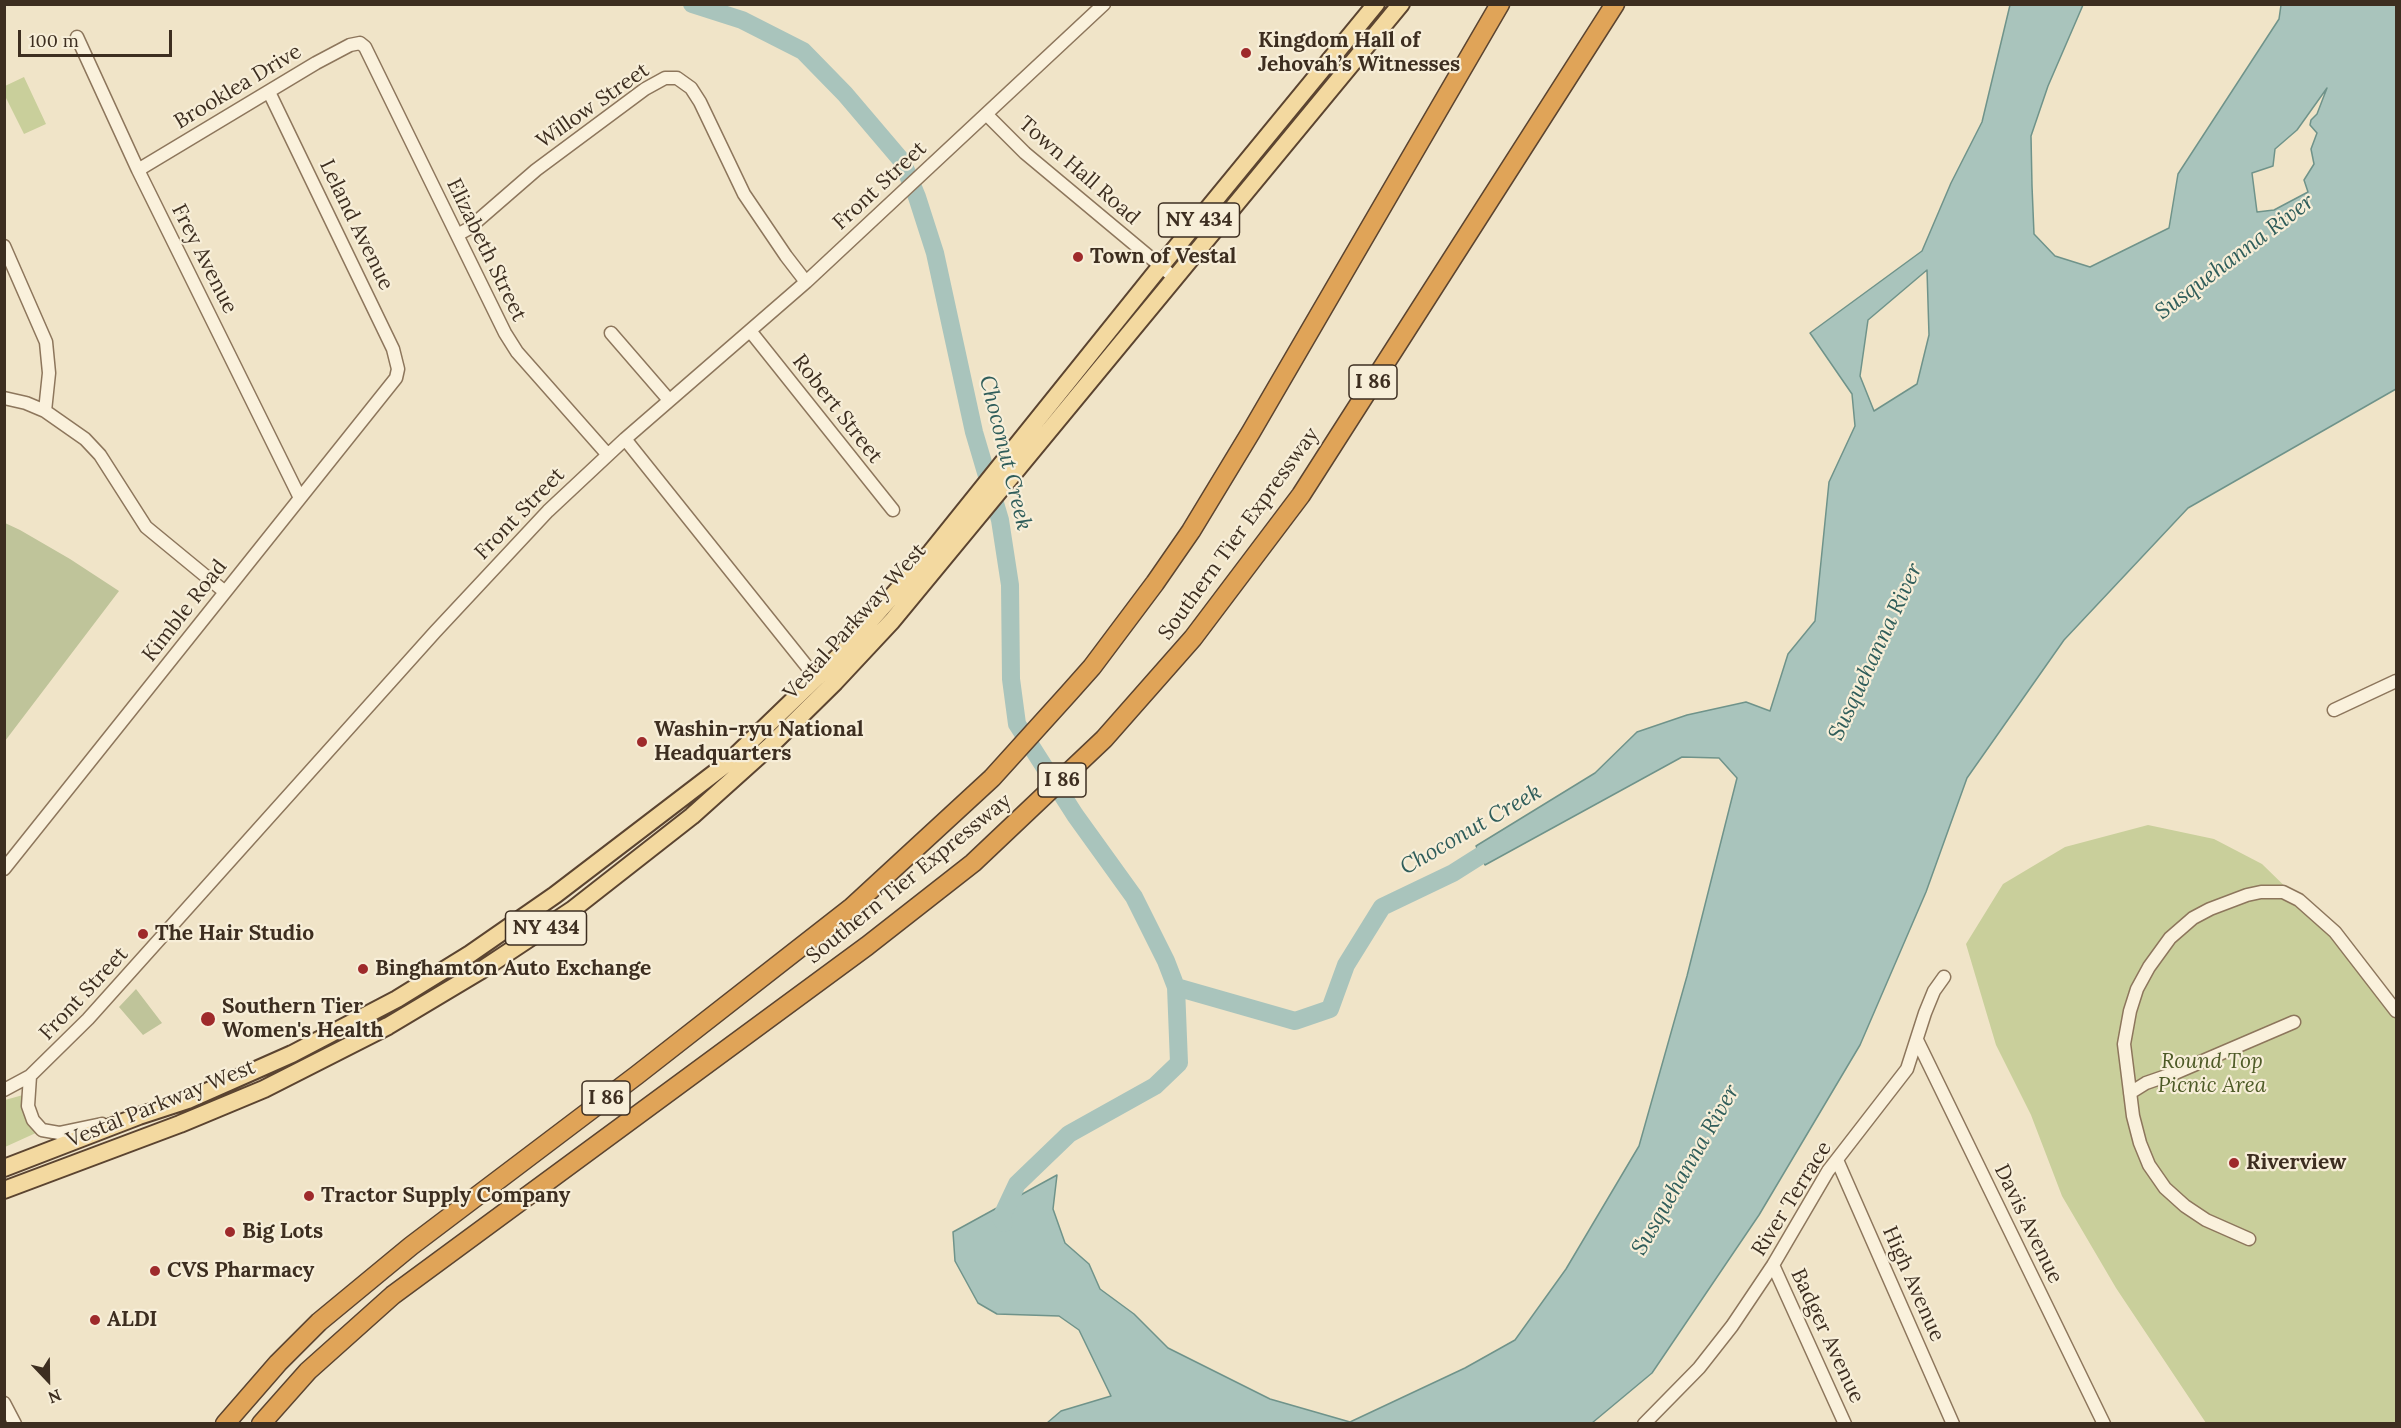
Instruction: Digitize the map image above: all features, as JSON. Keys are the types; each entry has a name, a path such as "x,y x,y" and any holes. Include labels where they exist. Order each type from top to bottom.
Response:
{"highway":[{"name":"Southern Tier Expressway","path":"225,1424 278,1363 319,1322 411,1246 852,907 992,778 1068,694 1092,667 1191,531 1500,4"},
{"name":"Southern Tier Expressway","path":"261,1424 308,1371 393,1294 867,946 973,862 1104,739 1193,638 1301,495 1615,4"}],"main road":[{"name":"Vestal Parkway West","path":"4,1168 139,1116 188,1100 292,1054 397,999 470,954 555,895 729,762 817,679 931,552 1160,267 1376,4"},
{"name":"Vestal Parkway West","path":"4,1190 180,1124 284,1079 388,1026 480,971 553,922 692,816 770,746 835,682 892,621 1401,4"}],"street":[{"name":"Front Street","path":"4,1090 30,1076 88,1019 445,621 548,512 625,439 806,282 1104,4"},
{"name":"Frey Avenue","path":"76,37 138,170 300,498"},
{"name":"Brooklea Drive","path":"138,170 316,63 350,45 360,44"},
{"name":"Elizabeth Street","path":"360,44 365,47 505,333 517,352 608,455"},
{"name":"Willow Street","path":"457,235 468,229 536,170 645,88 665,78 677,78 691,88 700,102 744,194 806,282"},
{"name":"Leland Avenue","path":"269,92 393,349 398,369 396,378"},
{"name":"Town Hall Road","path":"986,114 1025,153 1176,279"},
{"path":"4,246 46,342 49,373 45,411"},
{"name":"Robert Street","path":"751,332 893,510"},
{"path":"610,333 669,400"},
{"name":"Kimble Road","path":"4,869 396,378"},
{"path":"4,398 26,403 45,411 86,439 100,455 146,527 225,592"},
{"path":"625,439 817,679"},
{"path":"2334,710 2397,681"},
{"path":"2249,1239 2206,1220 2185,1206 2165,1188 2149,1165 2140,1143 2125,1057 2126,1028 2137,989 2149,967 2170,938 2193,918 2247,894 2283,892 2300,900 2335,932 2397,1011"},
{"name":"River Terrace","path":"1644,1424 1699,1368 1749,1303 1837,1160 1907,1069 1934,991 1944,977"},
{"path":"2130,1093 2145,1083 2175,1073 2294,1022"},
{"name":"Davis Avenue","path":"1917,1040 2104,1424"},
{"path":"30,1076 28,1106 33,1120 42,1130 59,1133 139,1116"},
{"name":"High Avenue","path":"1837,1160 1953,1424"},
{"name":"Badger Avenue","path":"1773,1265 1845,1424"},
{"path":"4,1403 15,1424"}],"green space":[{"path":"24,77 46,124 24,134 4,94 5,86"},
{"path":"5,523 70,559 119,591 5,741"},
{"name":"Round Top Picnic Area","path":"2148,825 2214,839 2262,864 2299,900 2396,1011 2395,1423 2206,1423 2116,1288 2062,1196 2031,1115 1996,1045 1966,944 2003,884 2065,847"},
{"path":"136,989 162,1023 143,1035 119,1007"},
{"path":"23,1095 23,1103 38,1132 5,1147 5,1100"}],"water":[{"name":"Susquehanna River","path":"2010,5 2083,5 2048,86 2031,136 2032,186 2034,234 2055,256 2090,267 2169,228 2178,174 2279,19 2281,5 2396,5 2396,389 2188,508 2064,640 1967,778 1926,892 1860,1045 1759,1215 1652,1373 1592,1423 1047,1423 1061,1411 1111,1396 1079,1330 1059,1316 997,1314 978,1303 955,1261 953,1232 1057,1175 1053,1209 1065,1243 1089,1264 1100,1289 1134,1314 1168,1348 1270,1399 1350,1422 1465,1368 1515,1340 1566,1269 1639,1146 1687,976 1737,778 1719,758 1682,757 1485,865 1476,846 1595,773 1637,732 1687,715 1746,702 1770,711 1788,654 1815,621 1829,482 1855,426 1852,394 1810,333 1922,251 1951,183 1982,122","holes":["2327,88 2310,125 2317,133 2311,149 2314,164 2304,180 2308,192 2274,210 2257,212 2252,173 2273,166 2275,149 2297,130","1927,270 1929,335 1917,384 1874,411 1860,376 1868,320"]}],"waterway":[{"name":"Choconut Creek","path":"692,4 742,20 803,51 845,94 902,161 917,197 935,253 974,432 1000,520 1010,585 1011,679 1017,724 1075,815 1134,897 1166,961 1176,987 1295,1021 1330,1009 1346,965 1382,907 1453,873 1502,842"},
{"name":"Choconut Creek","path":"1004,1223 1001,1218 1017,1184 1069,1134 1155,1086 1179,1063 1176,987"}],"place":[{"name":"Kingdom Hall of Jehovah’s Witnesses","path":"1246,53"},
{"name":"Town of Vestal","path":"1078,257"},
{"name":"Washin-ryu National Headquarters","path":"642,742"},
{"name":"The Hair Studio","path":"143,934"},
{"name":"Binghamton Auto Exchange","path":"363,969"},
{"name":"Southern Tier Women's Health","path":"208,1019"},
{"name":"Riverview","path":"2234,1163"},
{"name":"Tractor Supply Company","path":"309,1196"},
{"name":"Big Lots","path":"230,1232"},
{"name":"CVS Pharmacy","path":"155,1271"},
{"name":"ALDI","path":"95,1320"}]}
